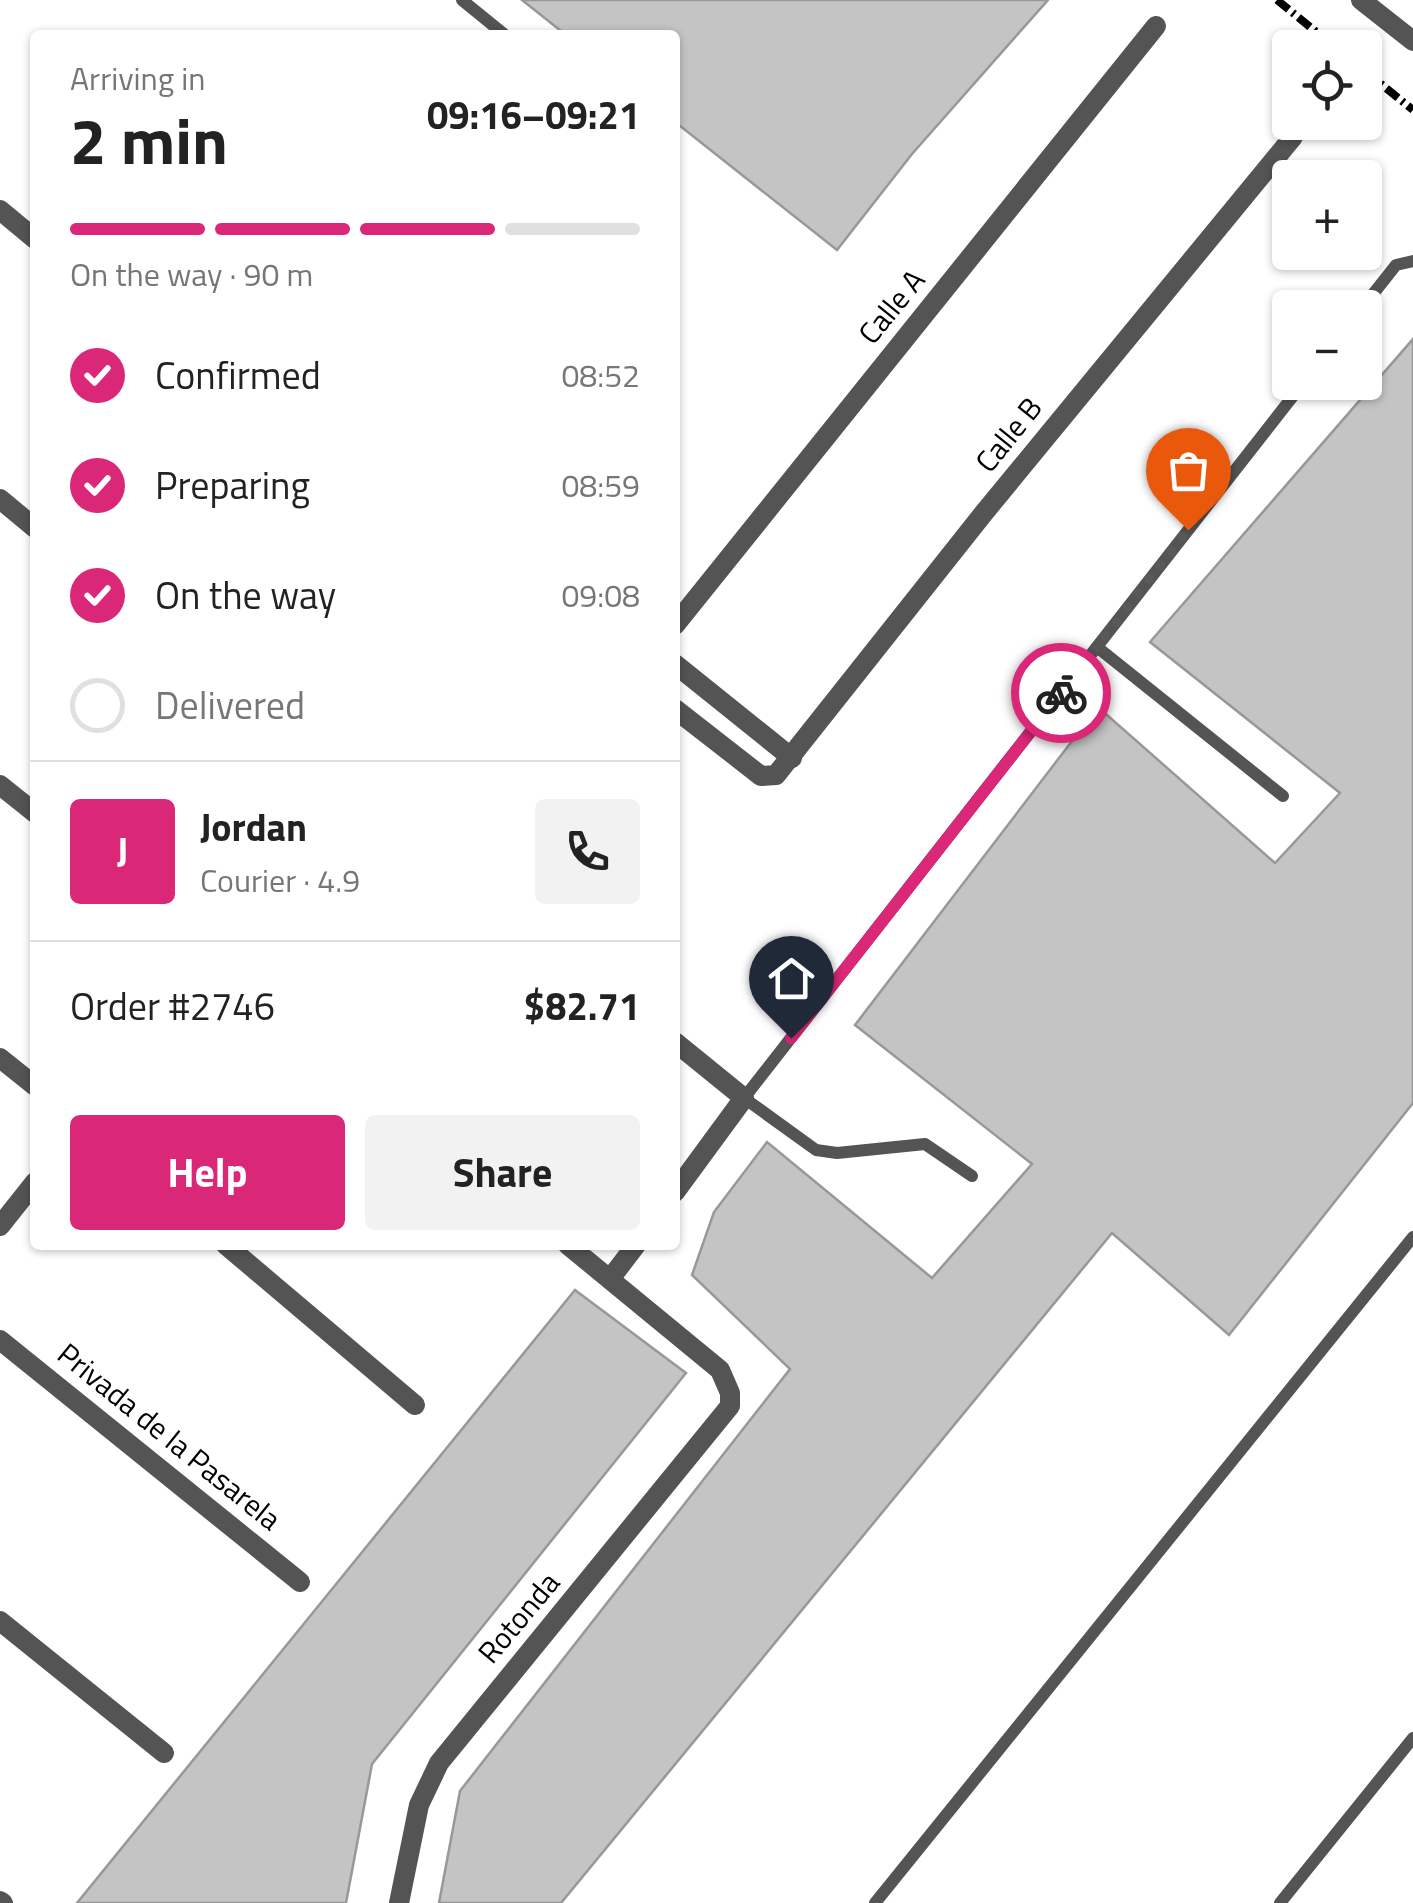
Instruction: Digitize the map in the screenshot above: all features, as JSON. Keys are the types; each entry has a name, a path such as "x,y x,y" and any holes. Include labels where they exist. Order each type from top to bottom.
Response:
{"street":[{"path":"1361,0 1413,42"},
{"name":"Calle A","path":"680,619 1156,26"},
{"name":"Calle B","path":"680,712 761,776 776,775 994,500 1291,140"},
{"path":"0,210 30,235"},
{"path":"0,500 30,524"},
{"path":"680,668 792,758"},
{"path":"0,785 30,809"},
{"path":"680,1046 744,1098 680,1185"},
{"path":"0,1058 30,1082"},
{"path":"0,1226 30,1188"},
{"path":"232,1250 415,1405"},
{"path":"574,1250 610,1280 632,1250"},
{"name":"Rotonda","path":"399,1903 420,1806 439,1762 730,1406 730,1393 712,1362 610,1280"},
{"name":"Privada de la Pasarela","path":"0,1340 300,1582"},
{"path":"0,1621 164,1753"}],"lane":[{"path":"462,0 499,30"},
{"path":"1376,290 1396,265 1413,261"},
{"path":"972,1176 925,1144 838,1153 816,1150 744,1098 1290,400"},
{"path":"1096,647 1283,796"},
{"path":"875,1903 1413,1237"},
{"path":"1280,1903 1413,1738"}],"building":[{"path":"522,0 1048,0 912,154 837,250 680,126 680,30 560,30"},
{"path":"1413,339 1413,1103 1229,1335 1112,1233 561,1903 439,1903 460,1791 790,1369 692,1275 714,1212 767,1142 932,1278 1032,1164 855,1025 1098,707 1275,863 1340,793 1150,642 1360,400 1382,400 1382,375"},
{"path":"575,1290 686,1373 372,1764 346,1903 77,1903"}],"railway":[{"path":"1277,0 1314,30"},
{"path":"1382,85 1413,110"}],"way so far":[{"path":"1061,693 1188,530"}],"route":[{"path":"791,1038 1061,693"}]}
